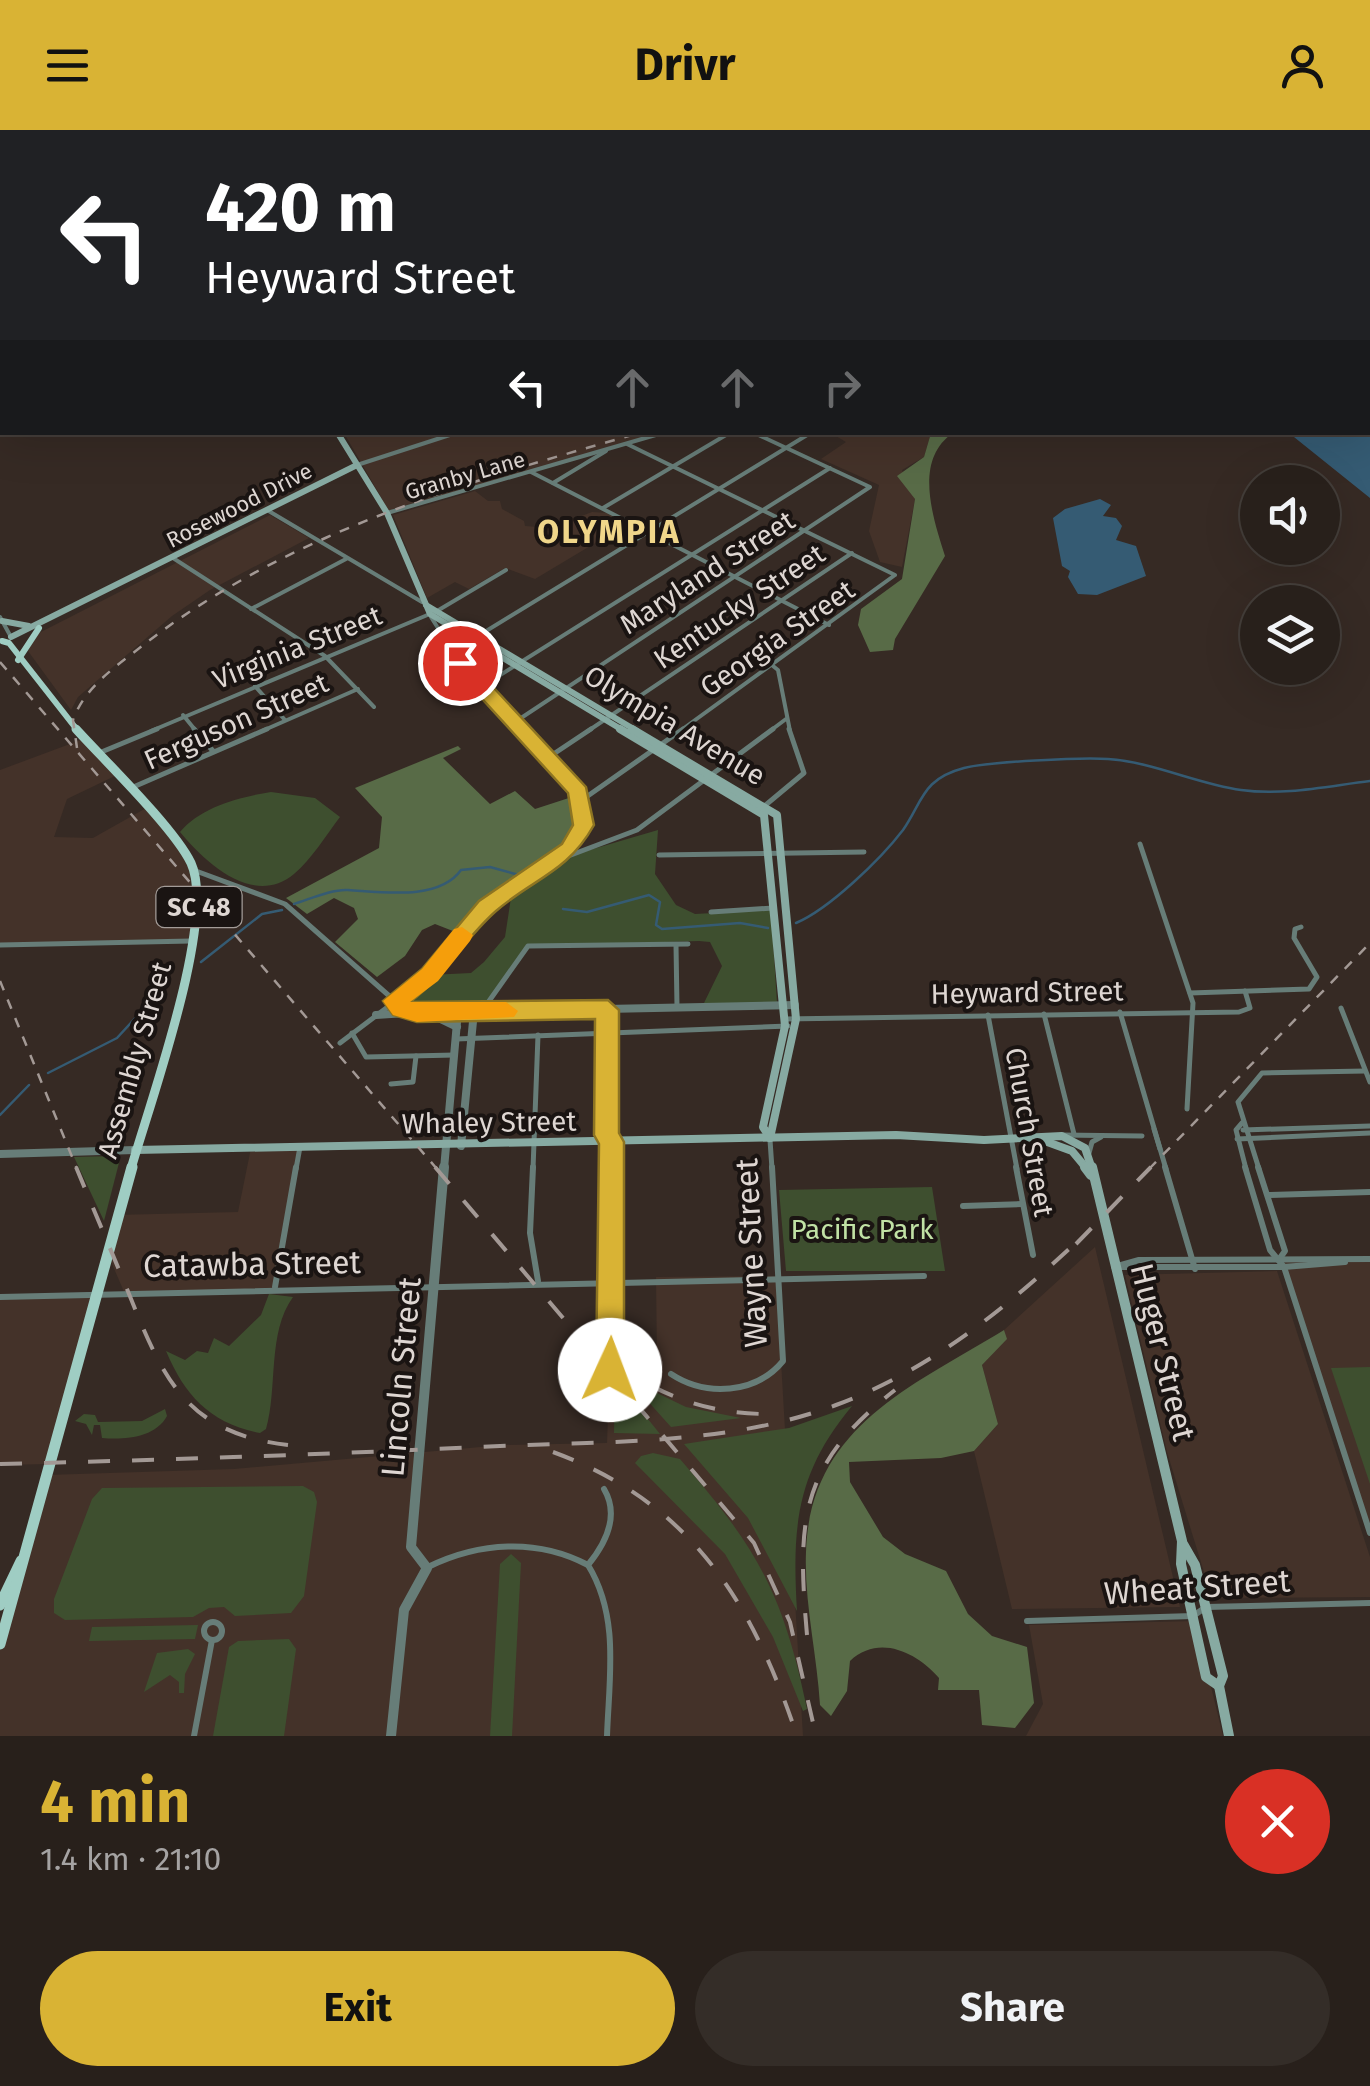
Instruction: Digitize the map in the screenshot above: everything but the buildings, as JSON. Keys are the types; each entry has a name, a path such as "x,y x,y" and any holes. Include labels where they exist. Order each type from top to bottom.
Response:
{"main road":[{"path":"339,435 386,513 422,602"},
{"path":"335,476 350,462 350,452"},
{"name":"Rosewood Drive","path":"3,643 358,465"},
{"name":"Olympia Avenue","path":"422,602 448,625 476,639"},
{"name":"Olympia Avenue","path":"433,613 778,816 795,1005 790,1022"},
{"path":"1,619 38,626 18,660 3,643"},
{"name":"SC 48","path":"18,660 196,872"},
{"name":"Olympia Avenue","path":"762,807 783,1005 790,1022"},
{"name":"Assembly Street","path":"0,1644 194,941 200,894 196,872"},
{"name":"Wayne Street","path":"770,1138 763,1127 790,1022"},
{"name":"Whaley Street","path":"134,1150 896,1135 1010,1140 1057,1136"},
{"path":"1057,1136 1081,1145 1089,1153 1094,1165 1092,1175"},
{"name":"Whaley Street","path":"1039,1139 1066,1147 1092,1175"},
{"name":"Huger Street","path":"1092,1175 1182,1541 1195,1565 1223,1676 1218,1686 1229,1736"},
{"name":"Huger Street","path":"1182,1541 1181,1564 1206,1677 1218,1686"},
{"name":"Assembly Street","path":"0,1606 29,1545"}],"street":[{"name":"Rosewood Drive","path":"358,465 449,435"},
{"name":"Granby Lane","path":"386,513 656,435"},
{"path":"604,508 726,435"},
{"path":"758,435 830,468"},
{"path":"456,656 476,639 807,435"},
{"path":"626,444 852,554"},
{"path":"553,482 607,450"},
{"path":"481,687 830,468"},
{"name":"Maryland Street","path":"515,722 870,487 830,468"},
{"path":"531,472 830,625"},
{"name":"Olympia Avenue","path":"268,510 422,602"},
{"name":"Georgia Street","path":"582,800 830,625 894,575 852,554"},
{"name":"Kentucky Street","path":"549,757 852,554"},
{"path":"173,558 326,656 374,707"},
{"path":"251,610 346,558"},
{"name":"Virginia Street","path":"99,753 433,613 506,570"},
{"path":"433,613 456,656 549,757 582,800 584,825 556,862"},
{"path":"1,619 3,643"},
{"path":"438,628 448,625"},
{"path":"762,807 804,773 786,720 785,694 772,665"},
{"path":"255,686 285,720"},
{"name":"Ferguson Street","path":"130,789 358,689"},
{"path":"183,715 214,752"},
{"path":"340,1043 430,975 486,906 556,862 637,830 786,720"},
{"path":"1140,844 1194,1012 1186,1109"},
{"path":"659,855 864,852"},
{"path":"196,872 257,890 284,904 401,1008 457,1027"},
{"path":"711,912 773,908"},
{"path":"1190,993 1302,990 1318,982 1294,938 1295,928 1301,926"},
{"path":"0,945 194,941"},
{"path":"676,944 677,1007"},
{"path":"462,1146 478,1011 528,946 688,944"},
{"name":"Heyward Street","path":"456,1039 790,1022 1247,1011 1250,1003 1245,991"},
{"path":"376,1015 795,1005"},
{"path":"1341,1008 1370,1082"},
{"path":"608,1010 606,1135 612,1142 614,1280 608,1416"},
{"name":"Lincoln Street","path":"427,1568 412,1547 458,1011"},
{"path":"1120,1012 1195,1269"},
{"path":"1044,1014 1074,1134"},
{"name":"Church Street","path":"988,1015 1033,1255"},
{"path":"352,1033 366,1057 455,1054"},
{"path":"538,1035 530,1234 538,1282"},
{"path":"391,1084 413,1082 416,1056"},
{"path":"1366,1071 1262,1073 1238,1102 1240,1130 1270,1250 1284,1267 1370,1533"},
{"path":"1240,1130 1370,1130"},
{"path":"1240,1130 1248,1139 1285,1250 1280,1258"},
{"path":"1248,1139 1370,1130"},
{"path":"1079,1158 1081,1145 1092,1135"},
{"name":"Whaley Street","path":"1057,1136 1142,1136"},
{"path":"1089,1153 1092,1142 1101,1137"},
{"name":"Wayne Street","path":"672,1374 704,1387 752,1385 770,1378 784,1354 770,1138"},
{"path":"275,1288 300,1147"},
{"name":"Whaley Street","path":"0,1154 134,1150"},
{"path":"1267,1195 1370,1192"},
{"path":"963,1206 1022,1204"},
{"path":"1114,1267 1139,1260 1370,1260"},
{"path":"1114,1267 1332,1266 1348,1260"},
{"name":"Catawba Street","path":"0,1296 780,1276 924,1276"},
{"path":"588,1566 609,1536 609,1495 604,1489"},
{"path":"391,1736 404,1610 427,1568 471,1550 496,1549 555,1550 588,1566 599,1579 608,1606 606,1736"},
{"name":"Wheat Street","path":"1027,1620 1193,1616 1206,1607 1370,1603"},
{"path":"194,1736 212,1640"}],"shaded area":[{"path":"345,435 652,435 389,511"},
{"path":"834,435 930,435 924,457 902,470 915,499 902,567 880,562 869,531 879,485 821,459 846,442"},
{"path":"475,491 488,501 500,501 502,509 524,521 525,526 550,528 592,512 608,513 627,524 535,579 505,568 469,589 455,582 427,598 393,515"},
{"path":"270,515 309,538 210,590 172,616 78,697 71,710 28,651 35,635"},
{"path":"86,738 119,774 67,799 54,837 93,838 148,807 198,877 191,942 0,944 0,770"},
{"path":"301,1147 277,1291 125,1294 106,1250 115,1215 238,1212 251,1148"},
{"path":"1095,1247 1180,1607 1012,1609 974,1451 998,1424 982,1365 1006,1339 1004,1330"},
{"path":"1370,1256 1370,1531 1279,1258"},
{"path":"1277,1271 1370,1557 1370,1597 1212,1598 1167,1452 1125,1275"},
{"path":"776,1276 803,1736 0,1736 0,1622 47,1475 234,1469 503,1445 607,1443 610,1359 657,1359 656,1277"},
{"path":"95,1295 50,1464 0,1465 0,1296"},
{"path":"1195,1621 1223,1736 1026,1736 1043,1704 1029,1625"}],"green space":[{"path":"930,435 951,435 933,458 929,490 945,556 895,639 893,650 870,652 858,625 861,609 902,579 915,499 897,476 924,457"},
{"path":"458,746 461,749 443,758 490,804 515,791 535,809 575,796 577,818 571,838 538,871 474,916 458,933 435,924 422,930 405,956 377,977 335,942 358,919 354,908 334,898 307,914 286,898 379,848 382,817 355,788"},
{"path":"271,792 315,798 340,817 307,861 278,883 262,886 231,877 180,832 210,810"},
{"path":"658,830 655,874 676,905 695,914 771,910 777,1003 704,1003 722,966 710,942 699,941 529,946 482,1011 418,1009 395,1001 430,975 471,973 484,962 505,937 512,891 576,854"},
{"path":"74,1157 120,1159 104,1221"},
{"name":"Pacific Park","path":"932,1187 945,1271 786,1271 779,1190"},
{"path":"269,1294 293,1297 280,1327 270,1413 266,1429 260,1433 227,1422 201,1405 166,1351 185,1360 197,1351 208,1353 214,1338 229,1346 261,1315"},
{"path":"1004,1330 1007,1339 982,1365 998,1424 974,1451 941,1458 849,1462 850,1482 883,1537 905,1554 946,1571 968,1614 992,1636 1027,1647 1034,1703 1015,1728 982,1725 979,1690 938,1690 939,1678 930,1669 908,1654 885,1648 861,1653 850,1661 847,1691 831,1716 820,1705 806,1571 812,1509 826,1473 846,1442 872,1416 934,1371"},
{"path":"1370,1367 1370,1484 1331,1368"},
{"path":"615,1378 660,1434 614,1433"},
{"path":"628,1379 686,1407 741,1418 671,1427"},
{"path":"852,1406 819,1454 802,1502 797,1527 797,1611 748,1518 684,1444 789,1428"},
{"path":"165,1409 167,1416 155,1429 129,1438 102,1438 100,1425 94,1425 92,1435 86,1424 75,1421 84,1414 95,1415 98,1422 142,1421"},
{"path":"653,1453 680,1459 748,1546 777,1602 807,1709 803,1711 773,1637 725,1554 635,1463 641,1456"},
{"path":"303,1486 314,1492 317,1502 304,1596 291,1613 235,1616 224,1607 209,1608 193,1617 65,1620 54,1613 54,1599 92,1499 102,1488"},
{"path":"511,1554 521,1563 512,1736 490,1736 500,1564"},
{"path":"198,1625 195,1639 89,1641 92,1627"},
{"path":"289,1639 296,1649 284,1736 213,1736 229,1647 238,1641"},
{"path":"188,1649 195,1654 185,1674 184,1693 179,1693 179,1682 170,1675 144,1692 157,1653"}],"water":[{"path":"1291,435 1370,435 1370,498 1340,474 1340,465 1329,465"},
{"path":"1100,499 1111,505 1103,516 1116,518 1122,526 1116,540 1136,546 1146,576 1097,595 1078,594 1068,577 1070,571 1062,566 1053,518 1065,509"}],"waterway":[{"path":"796,923 838,895 881,855 903,830 932,785 964,768 1035,760 1108,759 1257,792 1370,781"},
{"path":"294,904 342,890 425,890 451,880 461,870 490,867 519,875"},
{"path":"563,909 587,912 649,895 660,902 656,925 662,929 740,923 768,928"},
{"path":"201,962 262,914 282,910"},
{"path":"48,1073 117,1038 140,1013"},
{"path":"0,1115 29,1085"}],"railway":[{"path":"77,748 73,720 104,677 202,604 261,569 321,540 447,491 633,435"},
{"path":"0,662 437,1169"},
{"path":"1149,1169 1370,943"},
{"path":"0,981 77,1169"},
{"path":"76,1167 152,1348 182,1395 224,1428 288,1445"},
{"path":"435,1167 666,1439"},
{"path":"1076,1244 1151,1167"},
{"path":"666,1439 754,1428 836,1405 871,1390 969,1333 1084,1235"},
{"path":"616,1363 652,1386 690,1402 731,1412 774,1414"},
{"path":"807,1635 803,1559 811,1498 822,1470 839,1444 895,1390"},
{"path":"0,1464 666,1439"},
{"path":"666,1439 754,1543 790,1622 816,1736"},
{"path":"553,1452 601,1473 643,1499 710,1562 759,1642 797,1736"}],"slow traffic":[{"path":"462,935 430,975 395,1001 401,1008 417,1013 506,1011"}],"district":[{"name":"OLYMPIA","path":"609,532"}],"route":[{"path":"460,663 578,792 585,812 584,825 570,849 486,906 430,975 395,1001 401,1008 417,1013 608,1010 606,1135 612,1142 610,1260 614,1280 610,1370"}]}
